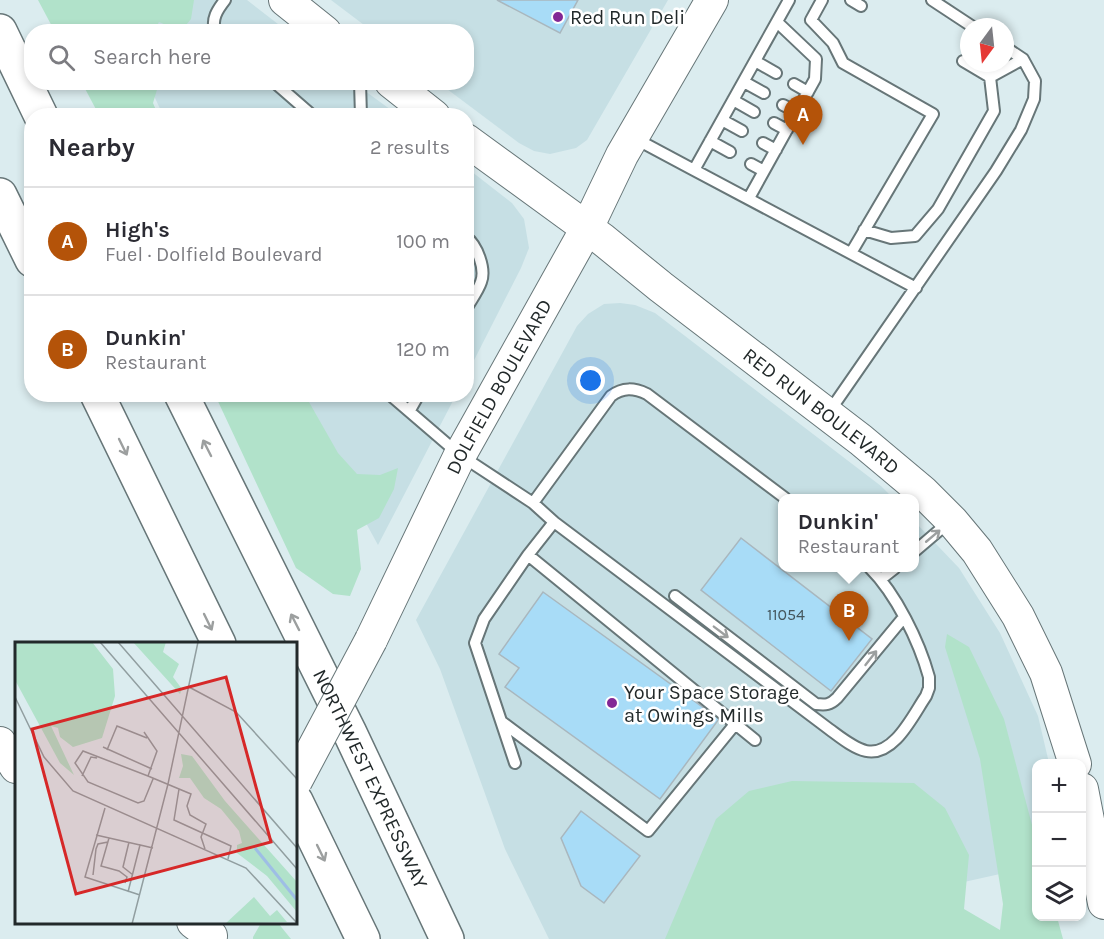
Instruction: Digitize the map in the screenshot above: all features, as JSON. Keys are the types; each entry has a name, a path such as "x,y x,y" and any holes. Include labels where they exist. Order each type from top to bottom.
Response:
{"highway":[{"path":"0,31 24,81"},
{"path":"28,90 37,108"},
{"path":"0,195 24,244"},
{"path":"101,402 218,642"},
{"name":"NORTHWEST EXPRESSWAY","path":"185,402 349,731 447,939"},
{"path":"297,803 363,939"}],"main road":[{"path":"285,0 316,24"},
{"name":"DOLFIELD BOULEVARD","path":"297,779 371,640 460,455 587,228 633,137 712,0"},
{"path":"401,90 424,108"},
{"name":"RED RUN BOULEVARD","path":"474,146 587,228 861,440 915,494"},
{"name":"RED RUN BOULEVARD","path":"919,498 952,520 983,560 1018,616 1046,673 1074,759"},
{"path":"0,742 15,764"},
{"path":"1086,810 1104,903"}],"lane":[{"path":"213,24 215,16 225,0"},
{"path":"694,170 789,0"},
{"path":"822,0 811,20 833,43 843,63 933,114 851,253"},
{"path":"932,0 960,18"},
{"path":"749,198 816,79 816,59 777,22"},
{"path":"827,415 996,171 1021,130 1034,99 1035,81 1023,59 1014,53"},
{"path":"990,77 1023,59"},
{"path":"755,61 776,73"},
{"path":"982,72 990,77"},
{"path":"864,230 891,238 915,236 938,209 994,111 990,77"},
{"path":"744,82 764,93"},
{"path":"794,84 808,92"},
{"path":"283,90 305,108"},
{"path":"360,90 361,108"},
{"path":"733,100 754,112"},
{"path":"783,105 796,112"},
{"path":"722,120 742,131"},
{"path":"774,123 787,130"},
{"path":"633,137 916,288"},
{"path":"711,141 730,152"},
{"path":"763,143 776,150"},
{"path":"751,164 764,171"},
{"path":"474,245 479,254 483,280 474,295"},
{"path":"532,503 611,396 618,391 636,389 647,394 780,494"},
{"path":"400,402 460,455 532,503 554,522 824,725 849,743 865,751 873,752 892,746 926,696 929,687 927,668 904,617 875,572"},
{"path":"410,410 414,402"},
{"path":"919,548 952,520"},
{"path":"515,763 475,643 484,619 554,522"},
{"path":"528,555 755,740"},
{"path":"881,579 889,572"},
{"path":"675,596 816,704 824,705 831,704 837,698 904,617"},
{"path":"501,722 648,831 736,723"}],"shaded area":[{"path":"153,0 247,0 278,24 132,24"},
{"path":"331,0 668,0 587,140 576,148 550,154 534,151 519,143 448,90 474,90 474,24 363,24"},
{"path":"151,90 364,90 388,108 160,108"},
{"path":"474,173 512,203 524,219 529,248 474,360"},
{"path":"620,303 635,305 655,313 889,494 778,494 778,572 919,572 919,526 959,568 1000,633 1038,716 1048,759 1032,759 1032,867 775,924 752,939 549,939 505,849 440,669 416,620 577,326 588,314 604,304"},
{"path":"300,402 452,402 378,545"}],"green space":[{"path":"38,0 194,0 191,19 187,24 159,22 158,24 51,24"},
{"path":"86,90 157,90 153,103 155,108 95,108"},
{"path":"218,402 309,402 338,453 357,474 380,475 398,468 394,489 379,518 357,530 361,569 350,596 333,594 296,568"},
{"path":"947,634 969,647 1004,719 1032,825 1032,921 1058,921 1063,939 665,939 716,819 749,791 792,781 914,783 945,808 969,855 964,909 1000,930 1003,904 980,759 945,647"},
{"path":"260,924 279,924 291,939 253,939"}],"building":[{"path":"497,0 578,0 560,33"},
{"path":"741,538 778,567 778,572 785,572 872,639 831,691 701,590"},
{"name":"Your Space Storage at Owings Mills","path":"543,592 719,719 660,799 505,687 519,668 499,654"},
{"path":"581,811 640,856 604,903 581,886 561,838"}],"place":[{"name":"Red Run Deli","path":"558,17"},
{"name":"High's","path":"803,145"},
{"name":"Dunkin'","path":"849,641"},
{"name":"Your Space Storage at Owings Mills","path":"612,703"}]}
